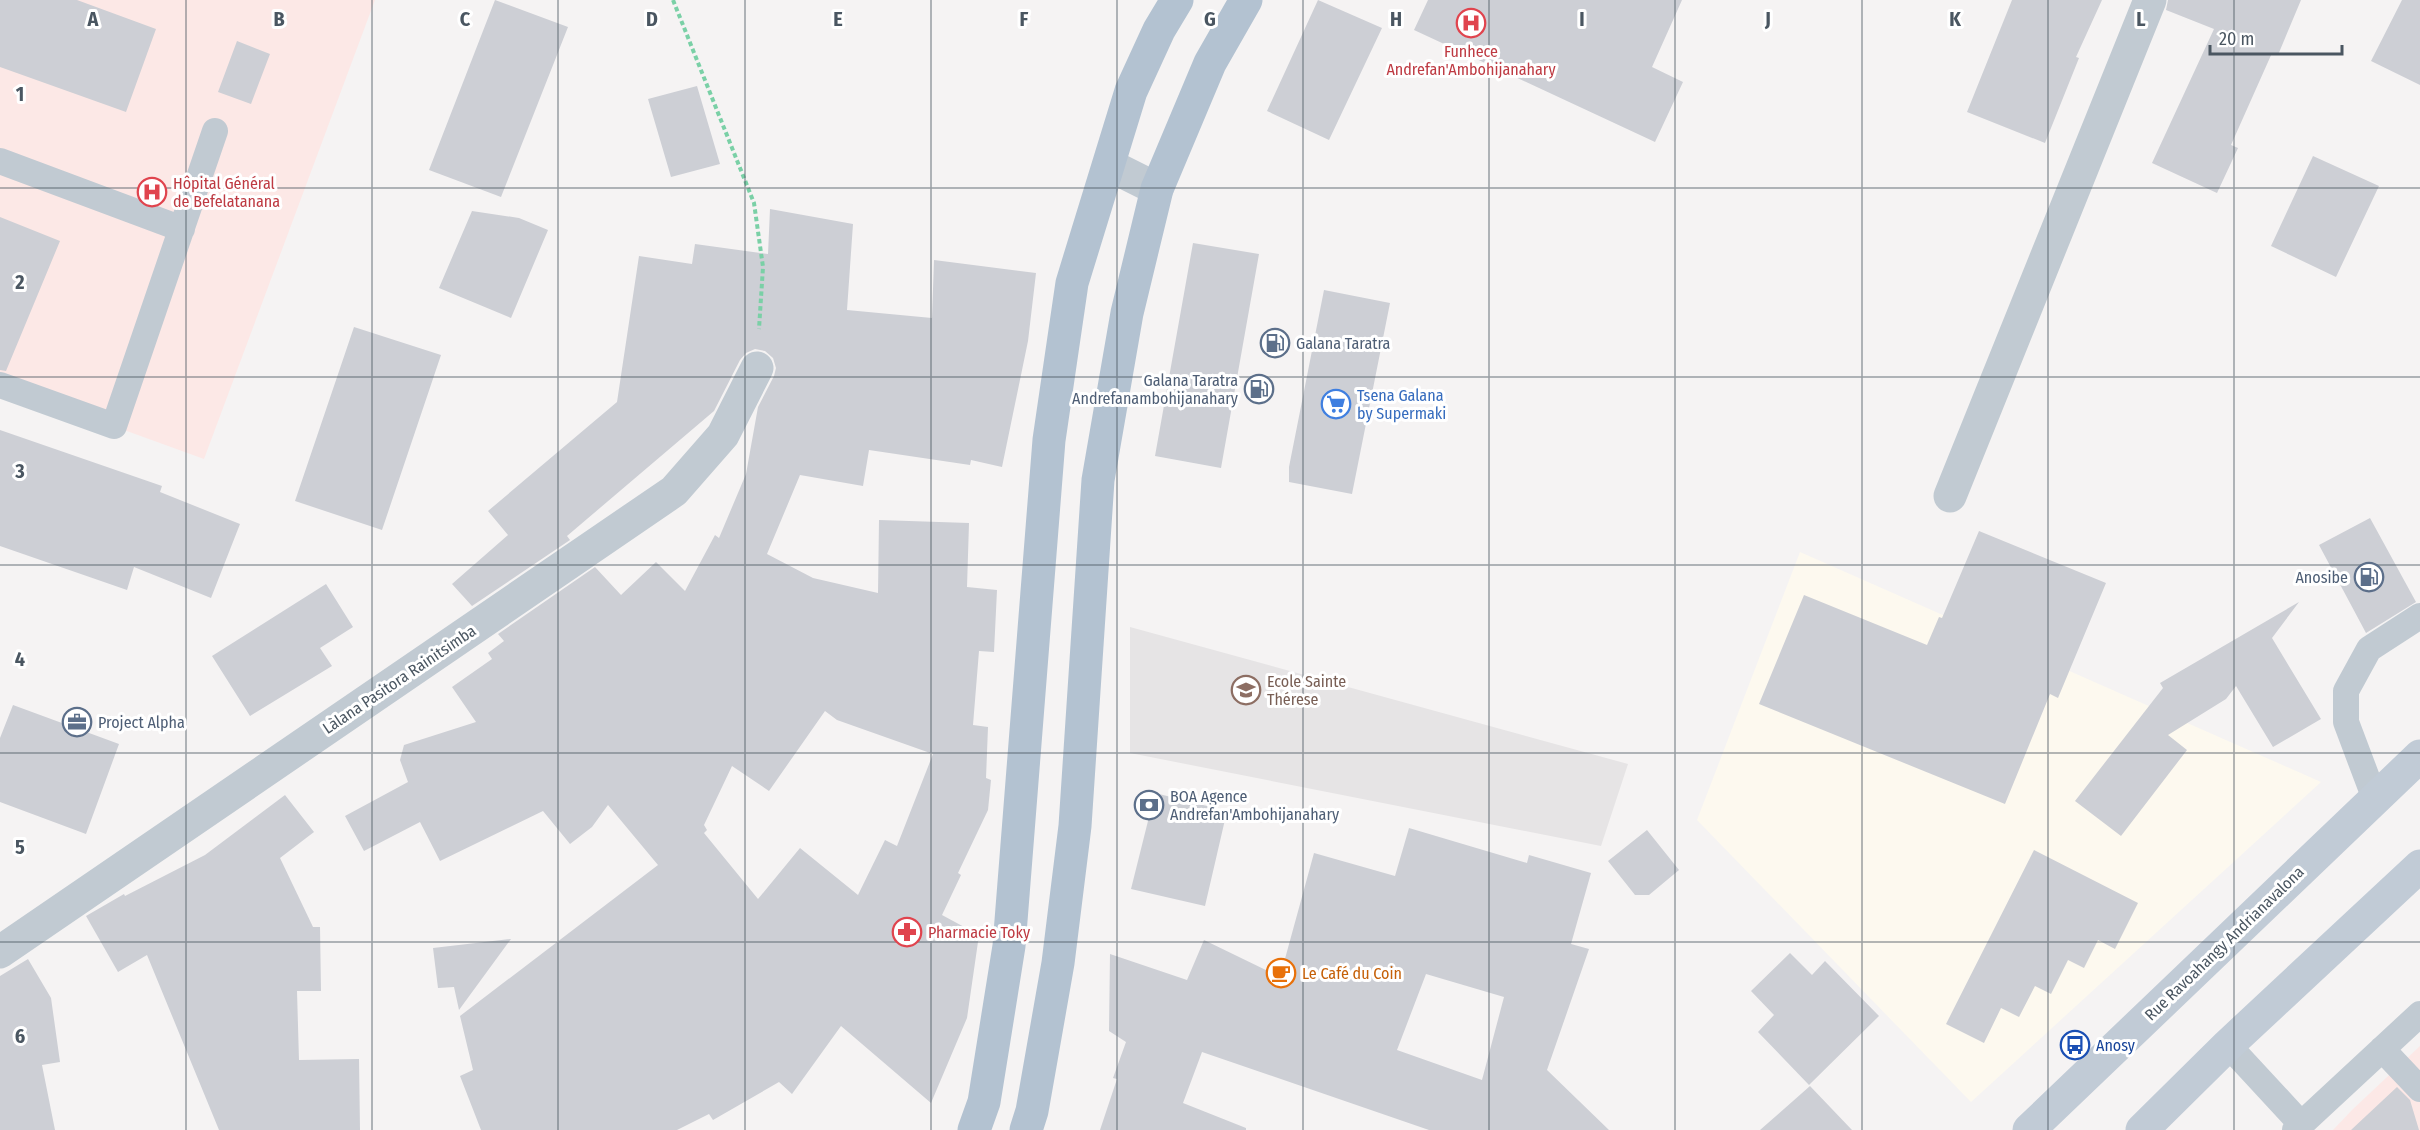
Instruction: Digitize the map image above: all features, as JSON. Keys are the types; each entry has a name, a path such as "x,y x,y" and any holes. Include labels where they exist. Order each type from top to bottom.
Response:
{"main road":[{"path":"974,1130 984,1102 1009,946 1049,440 1072,283 1131,91 1159,30 1177,0"},
{"path":"1026,1130 1032,1111 1058,963 1075,826 1098,480 1128,313 1158,189 1210,63 1246,0"},
{"name":"Rue Ravoahangy Andrianavalona","path":"2029,1130 2420,756"},
{"path":"2142,1130 2228,1045 2417,874"}],"street":[{"path":"1950,496 2150,0"},
{"path":"1108,165 1158,189"},
{"name":"Làlana Pasitora Rainitsimba","path":"0,952 674,491 723,435 757,368"}],"lane":[{"path":"0,385 114,426 214,131"},
{"path":"0,161 182,229"},
{"path":"2375,799 2346,722 2346,691 2369,649 2420,616"},
{"path":"2228,1045 2298,1127 2420,1014"},
{"path":"2382,1049 2420,1089"}],"path":[{"path":"673,0 754,203 763,267 757,368"}],"shaded area":[{"name":"Hôpital Général de Befelatanana","path":"0,0 375,0 204,459 0,385"},
{"path":"1800,552 2321,782 1971,1102 1697,820"},
{"name":"Ecole Sainte Thérese","path":"1130,627 1628,764 1601,846 1130,753"},
{"path":"2420,1046 2420,1130 2333,1130 2352,1110"}],"building":[{"path":"0,0 77,0 156,29 126,112 0,67"},
{"path":"495,0 568,27 501,197 429,170"},
{"path":"1318,0 1382,28 1329,140 1267,111"},
{"path":"1428,0 1682,0 1652,67 1683,82 1655,142 1414,30"},
{"path":"2012,0 2102,0 2076,57 2079,58 2045,143 1967,112"},
{"path":"2168,0 2301,0 2278,55 2272,53 2231,145 2238,148 2217,193 2152,163 2214,29 2166,10"},
{"path":"2402,0 2420,0 2420,85 2371,61"},
{"path":"237,41 270,54 251,104 218,92"},
{"path":"697,86 720,164 671,177 648,99"},
{"path":"2313,156 2379,186 2336,277 2271,246"},
{"path":"770,209 853,224 847,310 932,318 934,260 1036,273 1028,341 1002,467 971,460 970,465 869,450 863,486 800,475 767,554 813,578 878,593 879,520 969,523 967,587 997,590 994,652 979,651 973,725 988,727 986,778 991,780 988,810 958,873 961,875 942,915 979,935 967,1018 931,1103 841,1026 792,1094 779,1082 713,1120 709,1114 677,1130 481,1130 460,1076 473,1070 460,1016 658,865 608,805 592,827 570,844 543,811 440,861 420,822 364,851 345,816 408,782 400,760 404,745 476,722 452,687 492,659 488,653 504,641 498,634 595,567 621,595 656,562 685,591 715,535 719,538 746,474 758,407 776,368 773,358 765,351 755,349 746,353 740,360 714,411 567,536 570,540 472,606 452,584 508,535 488,511 617,402 639,256 692,264 695,244 768,254","holes":["825,711 837,720 933,754 897,846 885,840 858,895 800,848 758,899 704,833 707,830 704,825 732,766 769,791"]},
{"path":"472,211 519,218 548,230 511,318 439,288"},
{"path":"0,217 60,241 6,371 0,370"},
{"path":"1193,243 1259,254 1221,468 1155,456"},
{"path":"1324,290 1390,303 1352,494 1289,482 1289,467"},
{"path":"354,327 441,355 382,530 295,501"},
{"path":"0,430 162,486 160,492 240,524 211,598 134,567 127,590 0,546"},
{"name":"Anosibe","path":"2370,518 2416,602 2366,633 2319,545"},
{"path":"1979,531 2106,583 2058,698 2050,694 2005,804 1759,704 1804,595 1927,645 1939,617 1942,618"},
{"path":"326,584 353,627 320,648 332,666 250,716 212,656"},
{"path":"2299,602 2272,638 2321,719 2273,747 2236,686 2226,699 2168,735 2187,750 2121,836 2075,801 2163,688 2160,683"},
{"path":"13,705 119,744 86,834 0,802 0,738"},
{"path":"1155,793 1227,811 1205,906 1131,889"},
{"path":"285,795 314,832 280,858 313,927 320,927 321,991 297,991 299,1060 359,1059 360,1130 219,1130 147,955 118,972 86,916 124,894 125,896 205,855"},
{"path":"1409,828 1527,863 1529,855 1591,873 1571,944 1589,949 1547,1070 1609,1130 1429,1130 1202,1052 1183,1103 1246,1128 1246,1130 1100,1130 1117,1079 1113,1078 1126,1042 1109,1031 1110,954 1187,980 1204,940 1280,977 1314,853 1395,876","holes":["1426,974 1504,997 1482,1080 1397,1050"]},
{"path":"1647,830 1679,870 1649,895 1635,895 1608,861"},
{"path":"2034,850 2138,903 2115,949 2098,940 2084,968 2068,960 2051,994 2035,986 2019,1017 2001,1008 1984,1043 1946,1024"},
{"path":"511,939 459,1010 454,987 438,988 433,948"},
{"path":"1790,953 1812,975 1825,961 1879,1016 1809,1085 1758,1032 1774,1015 1751,991"},
{"path":"28,959 51,998 60,1062 42,1065 55,1130 0,1130 0,976"},
{"path":"1810,1086 1852,1130 1760,1130"},
{"path":"2397,1087 2410,1100 2419,1130 2351,1130"}],"place":[{"name":"Funhece Andrefan'Ambohijanahary","path":"1471,23"},
{"name":"Hôpital Général de Befelatanana","path":"152,192"},
{"name":"Galana Taratra","path":"1275,343"},
{"name":"Galana Taratra Andrefanambohijanahary","path":"1259,389"},
{"name":"Tsena Galana by Supermaki","path":"1336,404"},
{"name":"Anosibe","path":"2369,577"},
{"name":"Ecole Sainte Thérese","path":"1246,690"},
{"name":"Project Alpha","path":"77,722"},
{"name":"BOA Agence Andrefan'Ambohijanahary","path":"1149,805"},
{"name":"Pharmacie Toky","path":"907,932"},
{"name":"Le Café du Coin","path":"1281,973"},
{"name":"Anosy","path":"2075,1045"}]}
